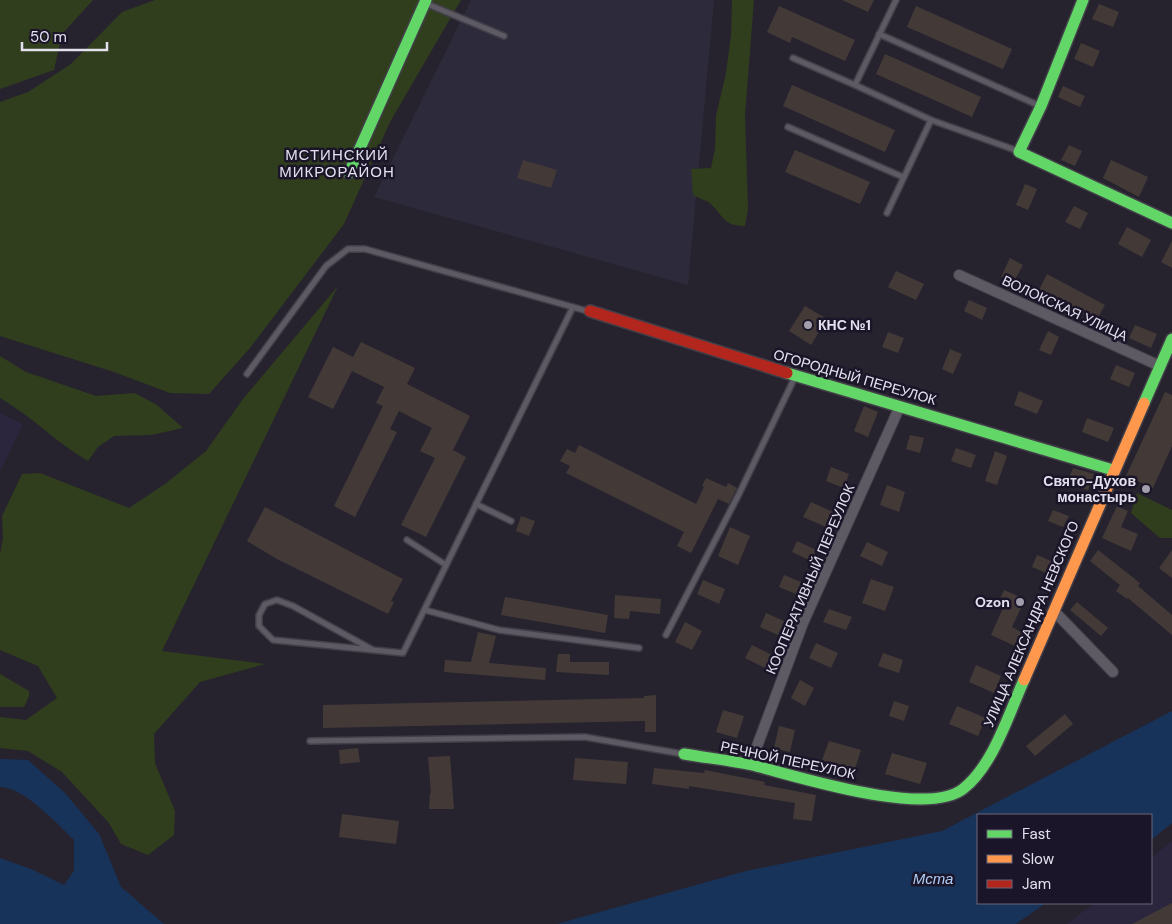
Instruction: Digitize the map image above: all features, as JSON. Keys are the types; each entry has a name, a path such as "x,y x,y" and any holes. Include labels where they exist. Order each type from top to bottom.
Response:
{"street":[{"path":"1083,0 1040,106 1019,152 1172,223"},
{"path":"349,173 426,1"},
{"name":"ВОЛОКСКАЯ УЛИЦА","path":"959,275 1160,366"},
{"name":"ОГОРОДНЫЙ ПЕРЕУЛОК","path":"590,312 795,376 1113,470"},
{"name":"УЛИЦА АЛЕКСАНДРА НЕВСКОГО","path":"886,797 941,796 959,792 971,782 992,750 1172,339"},
{"name":"КООПЕРАТИВНЫЙ ПЕРЕУЛОК","path":"750,765 803,623 900,406"},
{"path":"1054,611 1113,672"},
{"name":"РЕЧНОЙ ПЕРЕУЛОК","path":"684,754 750,765 886,797"}],"lane":[{"path":"855,85 896,0"},
{"path":"426,1 504,36"},
{"path":"879,34 1040,106"},
{"path":"793,58 931,120 1019,152"},
{"path":"886,213 931,120"},
{"path":"788,127 904,177"},
{"path":"247,374 326,266 348,249 365,249 590,312"},
{"path":"373,650 293,606 277,600 265,604 259,615 259,626 273,640 373,650 403,653 573,307"},
{"path":"666,636 739,494 795,376"},
{"path":"476,504 511,521"},
{"path":"408,540 446,565"},
{"path":"424,610 499,630 639,648"},
{"path":"310,741 585,737 684,754"}],"shaded area":[{"path":"471,0 714,0 688,285 374,197"},
{"path":"0,413 23,424 0,472"},
{"path":"1172,841 1172,924 1067,924 1093,904 1152,904 1152,857"}],"green space":[{"path":"0,0 93,0 62,34 54,70 0,89"},
{"path":"155,0 461,0 390,122 344,224 250,348 209,394 170,393 114,372 0,336 0,102 28,92 71,64 122,12"},
{"path":"732,0 754,0 745,115 748,209 745,226 738,226 728,222 711,204 693,195 691,169 711,168 715,149 716,116 726,73 731,35"},
{"path":"338,286 162,651 265,664 200,682 154,734 155,763 175,811 174,835 148,855 121,844 109,823 62,772 28,751 0,748 0,717 26,720 57,698 38,666 0,650 2,516 22,474 40,473 129,508 165,484 206,451 243,399"},
{"path":"0,356 26,372 96,396 135,393 157,405 183,428 151,435 114,436 98,447 88,461 0,398"},
{"path":"1137,493 1172,510 1172,538 1160,538 1131,513"},
{"path":"0,674 29,691 24,707 0,707"}],"water":[{"name":"Мста","path":"1172,711 1172,823 1152,839 1152,814 977,814 977,904 1045,904 1016,924 557,924 746,871 942,831"},
{"path":"0,759 28,760 65,793 99,834 121,887 164,924 0,924 0,858 31,869 64,885 74,871 74,840 29,799 9,788 0,787"}],"building":[{"path":"842,0 874,0 868,12"},
{"path":"1099,4 1119,12 1113,27 1092,19"},
{"path":"779,6 855,40 845,61 792,37 790,43 767,32"},
{"path":"916,6 1012,49 1003,69 907,27"},
{"path":"1081,43 1100,51 1093,67 1074,59"},
{"path":"885,54 981,97 972,117 876,74"},
{"path":"792,85 895,130 885,152 783,106"},
{"path":"1063,86 1085,96 1080,107 1058,97"},
{"path":"1069,145 1082,151 1075,166 1061,160"},
{"path":"795,150 870,182 860,204 785,172"},
{"path":"523,160 557,170 551,188 517,178"},
{"path":"1111,160 1148,177 1139,197 1103,178"},
{"path":"1025,184 1037,189 1028,210 1016,205"},
{"path":"1074,206 1088,213 1080,229 1065,222"},
{"path":"1127,227 1151,240 1142,257 1118,244"},
{"path":"1172,241 1172,268 1161,262"},
{"path":"1010,258 1023,265 1013,283 1001,277"},
{"path":"896,271 924,284 916,300 888,287"},
{"path":"1047,274 1105,305 1096,321 1054,300 1053,302 1037,294"},
{"path":"969,300 987,308 982,320 964,311"},
{"name":"КНС №1","path":"805,306 827,319 811,345 789,331"},
{"path":"1135,325 1157,334 1151,348 1129,338"},
{"path":"1048,331 1059,337 1051,355 1039,350"},
{"path":"888,332 904,338 898,353 882,347"},
{"path":"361,342 415,368 407,384 470,416 453,450 466,457 426,537 401,525 435,458 420,451 432,428 399,411 390,429 397,432 355,517 334,506 383,406 376,403 384,387 352,371 333,409 308,397 333,347 353,357"},
{"path":"950,349 962,354 953,374 942,369"},
{"path":"1116,365 1135,373 1129,387 1110,379"},
{"path":"1019,391 1043,401 1037,414 1014,405"},
{"path":"1165,392 1172,395 1172,446 1153,488 1126,476"},
{"path":"864,406 878,412 868,437 854,431"},
{"path":"1087,418 1114,428 1108,442 1082,432"},
{"path":"910,435 924,438 920,453 906,449"},
{"path":"579,445 696,504 706,478 726,487 728,483 737,488 729,504 718,499 691,553 677,546 684,532 566,473 570,466 560,461 567,449 575,453"},
{"path":"956,448 976,455 971,468 951,461"},
{"path":"995,451 1007,456 997,485 985,481"},
{"path":"831,467 849,474 844,488 826,481"},
{"path":"1073,468 1094,474 1088,490 1067,483"},
{"path":"887,485 905,492 899,512 880,505"},
{"path":"811,502 833,512 826,527 803,517"},
{"path":"1117,506 1128,511 1121,527 1138,534 1131,551 1102,538"},
{"path":"265,507 403,579 391,601 394,602 388,614 277,559 247,541"},
{"path":"1053,510 1069,516 1063,527 1048,521"},
{"path":"521,516 535,521 529,536 516,531"},
{"path":"730,527 750,536 738,565 718,556"},
{"path":"797,541 816,550 811,561 792,552"},
{"path":"867,542 888,552 882,566 860,556"},
{"path":"1098,550 1140,583 1138,586 1172,615 1172,635 1128,598 1116,591 1120,585 1090,561"},
{"path":"1172,550 1172,578 1159,568"},
{"path":"1037,555 1060,565 1055,577 1032,567"},
{"path":"784,575 801,582 796,594 779,587"},
{"path":"871,579 894,587 885,611 862,603"},
{"path":"703,580 725,589 719,604 697,594"},
{"path":"1004,590 1025,599 1012,627 1023,633 1017,647 991,635 1003,608 997,606"},
{"path":"615,595 661,599 660,614 630,611 629,619 614,618"},
{"path":"505,597 608,615 605,633 501,615"},
{"path":"1077,602 1108,628 1101,636 1070,610"},
{"path":"829,609 852,617 846,630 823,622"},
{"path":"766,613 784,621 778,635 760,627"},
{"path":"685,622 702,631 692,650 675,642"},
{"path":"478,632 496,636 489,663 546,668 545,680 444,672 445,660 471,662"},
{"path":"816,643 838,653 831,668 809,658"},
{"path":"752,645 772,655 765,668 745,658"},
{"path":"883,653 903,660 899,673 878,666"},
{"path":"558,654 570,654 570,662 609,662 609,675 556,672"},
{"path":"976,665 1001,676 994,693 969,682"},
{"path":"800,680 814,688 805,706 791,698"},
{"path":"656,695 656,732 645,732 645,721 323,728 323,705 644,698 644,696"},
{"path":"894,701 909,706 904,721 889,716"},
{"path":"957,706 986,718 978,736 949,724"},
{"path":"723,710 744,716 737,738 716,732"},
{"path":"1065,714 1073,724 1035,756 1026,746"},
{"path":"779,726 795,730 790,752 774,748"},
{"path":"829,741 861,750 854,772 822,760"},
{"path":"358,748 360,762 340,764 339,750"},
{"path":"892,753 927,763 920,784 885,774"},
{"path":"450,756 454,809 429,809 431,793 428,757"},
{"path":"575,758 628,762 626,784 573,780"},
{"path":"654,768 704,773 705,770 765,782 764,785 816,795 812,821 793,819 795,803 689,786 689,789 652,784"},
{"path":"342,814 399,821 396,844 339,837"},
{"path":"1172,903 1172,924 1132,924"}],"traffic: fast":[{"path":"349,173 426,0"},
{"path":"1083,0 1041,106 1019,152 1172,223"},
{"path":"1144,403 1172,339"},
{"path":"787,373 1113,470"},
{"path":"684,754 752,765 860,792 920,799 945,797 963,789 983,767 992,753 1024,680"}],"traffic: slow":[{"path":"1024,680 1144,403"}],"traffic: jam":[{"path":"590,311 787,373"}],"place":[{"name":"КНС №1","path":"808,325"},
{"name":"Свято-Духов монастырь","path":"1146,489"},
{"name":"Ozon","path":"1020,602"}],"district":[{"name":"МСТИНСКИЙ МИКРОРАЙОН","path":"337,164"}]}
